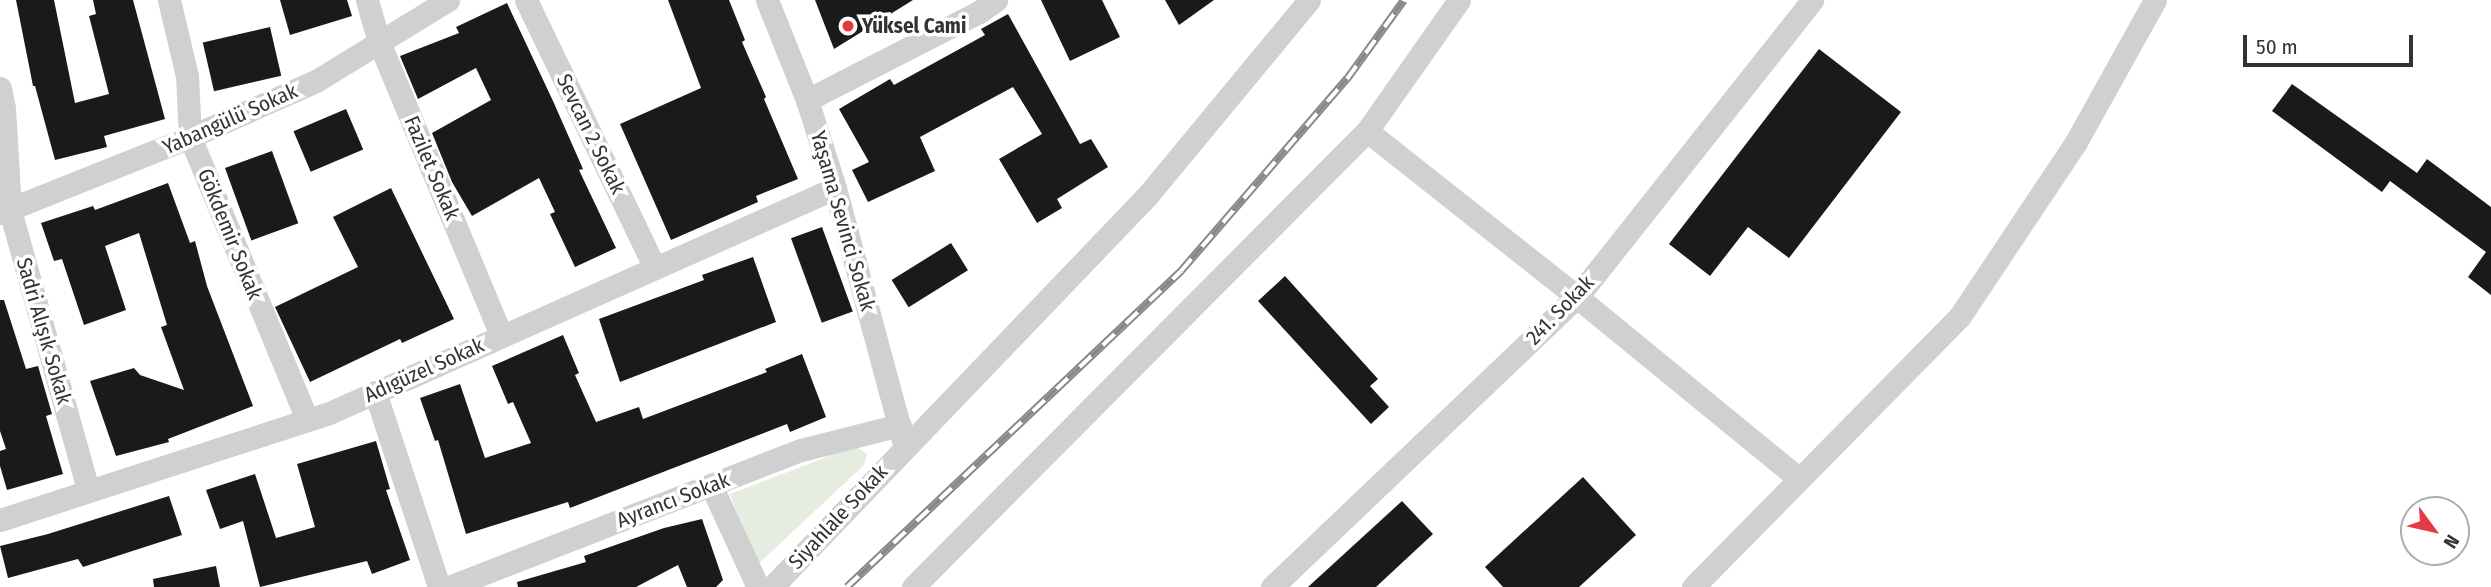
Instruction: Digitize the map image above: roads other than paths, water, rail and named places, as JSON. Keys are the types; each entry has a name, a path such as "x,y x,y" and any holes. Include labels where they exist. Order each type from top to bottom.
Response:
{"street":[{"name":"Gökdemir Sokak","path":"169,0 187,76 190,137 307,420"},
{"name":"Fazilet Sokak","path":"367,0 379,42 501,335"},
{"name":"Yabangülü Sokak","path":"5,211 190,137 316,81 448,0"},
{"name":"Sevcan 2 Sokak","path":"526,0 655,268"},
{"name":"Yaşama Sevinci Sokak","path":"767,0 807,100 835,188 902,435"},
{"path":"807,100 979,12 996,0"},
{"name":"Siyahlale Sokak","path":"772,587 902,435 1147,196 1309,0"},
{"path":"913,587 1367,131 1459,0"},
{"name":"241. Sokak","path":"1272,587 1577,297 1812,0"},
{"path":"1693,587 1960,316 2076,142 2155,0"},
{"name":"Sadri Alışık Sokak","path":"0,88 4,108 5,211 89,490"},
{"path":"1367,131 1577,297 1799,479"},
{"name":"Adıgüzel Sokak","path":"0,520 307,420 374,393 835,188"},
{"path":"374,393 439,587"},
{"name":"Ayrancı Sokak","path":"449,587 801,450 902,435"},
{"path":"710,485 758,587"}],"railway":[{"path":"847,587 1181,271 1347,79 1404,0"}],"place":[{"name":"Yüksel Cami","path":"848,26"}]}
